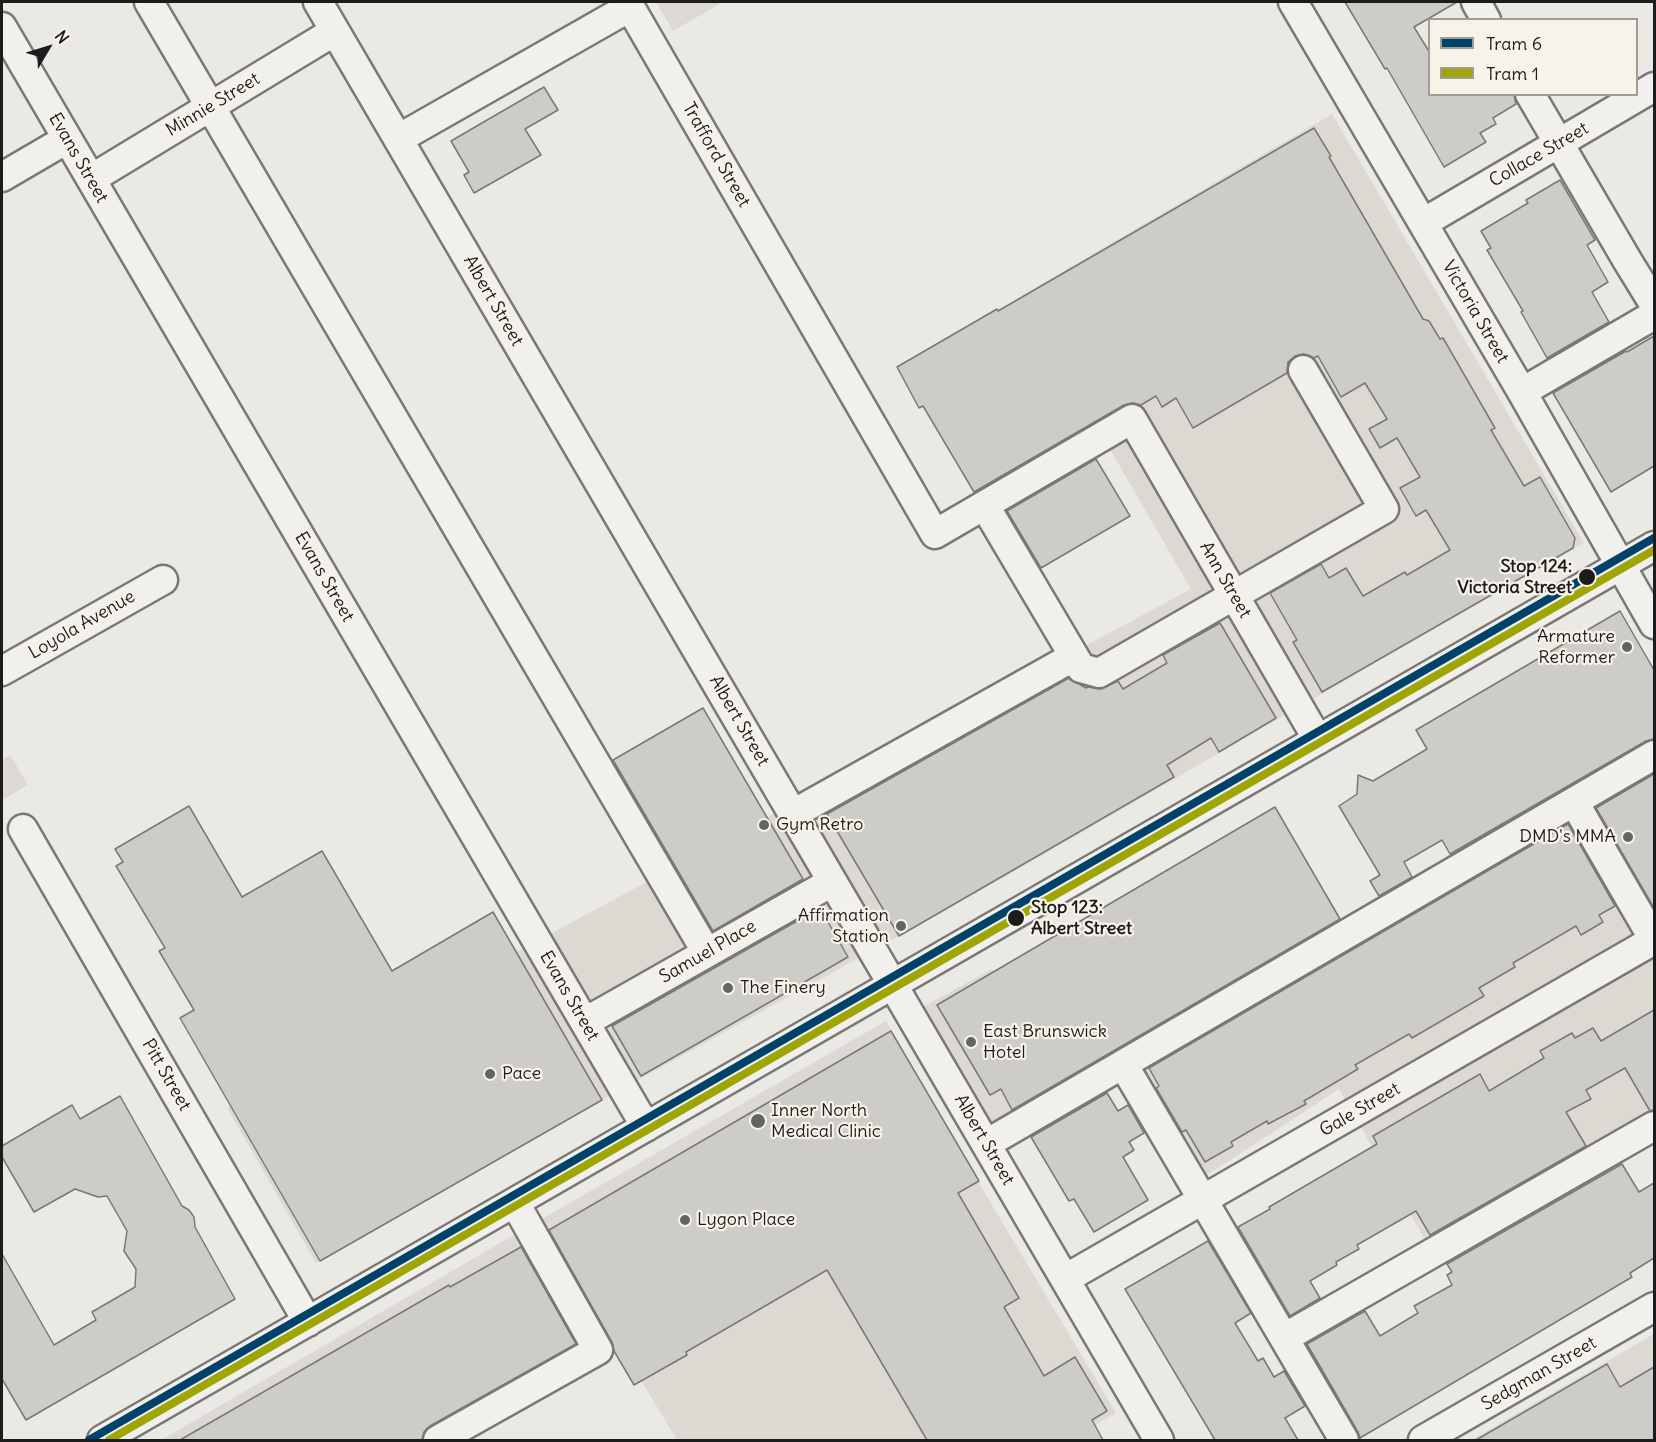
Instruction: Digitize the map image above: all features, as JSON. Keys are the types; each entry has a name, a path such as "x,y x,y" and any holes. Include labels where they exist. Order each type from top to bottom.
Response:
{"street":[{"path":"149,2 707,953"},
{"name":"Albert Street","path":"318,2 1159,1440"},
{"name":"Victoria Street","path":"1293,2 1522,392 1654,624"},
{"path":"1476,2 1485,18"},
{"name":"Trafford Street","path":"398,138 630,7 935,534 985,506"},
{"name":"Evans Street","path":"2,27 646,1127"},
{"name":"Minnie Street","path":"91,179 335,31"},
{"name":"Collace Street","path":"1423,223 1654,87"},
{"path":"1531,96 1654,304"},
{"path":"2,177 67,139"},
{"path":"1522,392 1654,315"},
{"path":"985,506 1073,657 1081,668 1099,673 1384,509 1303,370"},
{"name":"Ann Street","path":"985,506 1132,419 1318,740"},
{"path":"103,1440 1654,546"},
{"name":"Loyola Avenue","path":"2,671 163,580"},
{"path":"793,814 1073,657"},
{"path":"986,1144 1654,755"},
{"path":"1574,802 1654,940"},
{"name":"Pitt Street","path":"23,829 308,1322"},
{"name":"Samuel Place","path":"585,1022 832,882"},
{"name":"Gale Street","path":"1065,1279 1654,940"},
{"path":"1123,1064 1344,1440"},
{"path":"1284,1338 1654,1126"},
{"path":"438,1440 598,1350 515,1203"},
{"name":"Sedgman Street","path":"1423,1440 1654,1307"}],"shaded area":[{"path":"656,2 723,2 673,31"},
{"path":"1332,114 1584,543 985,888 602,1100 316,1263 227,1108 1191,589 1021,296"},
{"path":"10,755 28,785 2,800 2,760"},
{"path":"1573,808 1654,949 1654,1145 1644,1127 1431,1250 1339,1089 1195,1183 1127,1065"},
{"path":"992,969 1067,1097 986,1144 910,1014"},
{"path":"886,1021 980,1185 1116,1413 1070,1440 677,1440 642,1382 634,1385 610,1344 438,1440 161,1440 528,1227"},
{"path":"1654,1334 1654,1440 1471,1440"}],"building":[{"path":"1345,2 1457,2 1414,27 1428,50 1428,96 1514,96 1516,104 1493,118 1496,124 1480,133 1486,142 1444,167 1387,68 1385,69"},
{"path":"544,87 558,110 525,129 541,155 474,193 464,175 469,172 451,141"},
{"path":"1314,128 1423,319 1429,321 1440,339 1443,338 1495,428 1491,430 1524,486 1540,477 1575,538 1573,548 1322,692 1293,642 1297,640 1270,593 1321,564 1329,578 1346,568 1363,596 1405,572 1407,575 1450,550 1426,510 1416,516 1400,488 1420,477 1397,438 1380,448 1369,429 1387,419 1365,383 1341,397 1318,356 1314,358 1304,354 1295,356 1288,362 1287,373 1193,428 1176,398 1162,407 1156,396 1141,405 1133,403 1124,405 974,492 923,406 919,408 897,367"},
{"path":"1560,180 1595,240 1587,245 1608,282 1592,292 1609,322 1547,358 1521,312 1523,311 1487,250 1491,248 1481,231 1528,203 1526,200"},
{"path":"1654,336 1654,466 1611,492 1553,393"},
{"path":"1096,459 1130,516 1041,568 1007,511"},
{"path":"1620,611 1654,670 1654,739 1646,741 1450,854 1442,840 1404,862 1412,877 1379,896 1370,881 1380,875 1339,806 1357,794 1358,775 1373,781 1427,749 1416,730"},
{"path":"1220,623 1276,718 1219,752 1211,738 1167,765 1174,777 899,936 827,814 1069,678 1086,688 1101,689 1118,681 1123,689 1167,663 1163,655"},
{"path":"703,708 803,879 713,931 613,760"},
{"name":"DMD's MMA","path":"1654,774 1654,908 1596,808"},
{"path":"189,806 242,897 322,851 392,971 493,912 602,1100 320,1261 180,1018 194,1010 159,951 165,948 116,866 123,862 115,849"},
{"path":"1275,807 1340,919 1012,1110 1001,1089 990,1095 937,1005"},
{"path":"1568,824 1615,906 1599,915 1603,922 1581,935 1576,926 1513,963 1515,967 1479,988 1484,996 1412,1038 1409,1034 1355,1065 1358,1069 1304,1101 1306,1104 1268,1124 1267,1121 1231,1142 1233,1146 1205,1162 1186,1130 1182,1132 1156,1088 1159,1086 1149,1068"},
{"name":"The Finery","path":"820,908 848,957 641,1076 612,1026"},
{"path":"1654,1010 1654,1110 1650,1111 1625,1068 1586,1090 1591,1099 1566,1112 1586,1146 1430,1235 1416,1211 1357,1245 1359,1249 1310,1281 1320,1298 1290,1316 1238,1227 1377,1144 1373,1136 1480,1074 1489,1091 1544,1058 1540,1051 1572,1033 1575,1038 1593,1028 1601,1041"},
{"path":"891,1031 979,1181 958,1193 1019,1298 1004,1307 1044,1376 1075,1357 1107,1411 1092,1420 1103,1440 927,1440 827,1270 634,1385 549,1230"},
{"path":"1107,1093 1118,1111 1128,1105 1144,1133 1129,1142 1134,1150 1123,1157 1148,1200 1094,1232 1074,1199 1069,1201 1031,1137"},
{"path":"120,1096 182,1206 194,1217 195,1227 235,1299 26,1420 2,1379 2,1254 54,1345 96,1320 92,1312 135,1287 136,1269 124,1251 127,1231 107,1196 98,1197 75,1189 34,1212 2,1157 2,1146 72,1105 80,1119"},
{"path":"1622,1164 1639,1192 1654,1183 1654,1258 1630,1273 1632,1277 1360,1438 1307,1344 1365,1311 1380,1336 1418,1313 1414,1306 1452,1285 1447,1275 1452,1272 1447,1264"},
{"path":"1208,1241 1251,1313 1235,1323 1258,1361 1263,1358 1274,1377 1284,1371 1305,1406 1285,1418 1298,1440 1215,1440 1125,1289"},
{"path":"521,1247 576,1344 430,1426 424,1432 422,1440 180,1440 449,1285 450,1287"},
{"path":"1607,1364 1620,1387 1654,1367 1654,1440 1476,1440"}],"tram line":[{"name":"6","path":"89,1440 1654,538"},
{"name":"1","path":"109,1440 1654,550"}],"place":[{"name":"Stop 124: Victoria Street","path":"1587,577"},
{"name":"Armature Reformer","path":"1627,647"},
{"name":"Gym Retro","path":"764,825"},
{"name":"DMD's MMA","path":"1628,837"},
{"name":"Stop 123: Albert Street","path":"1016,918"},
{"name":"Affirmation Station","path":"901,926"},
{"name":"The Finery","path":"728,988"},
{"name":"East Brunswick Hotel","path":"971,1042"},
{"name":"Pace","path":"490,1074"},
{"name":"Inner North Medical Clinic","path":"758,1121"},
{"name":"Lygon Place","path":"685,1220"}]}
